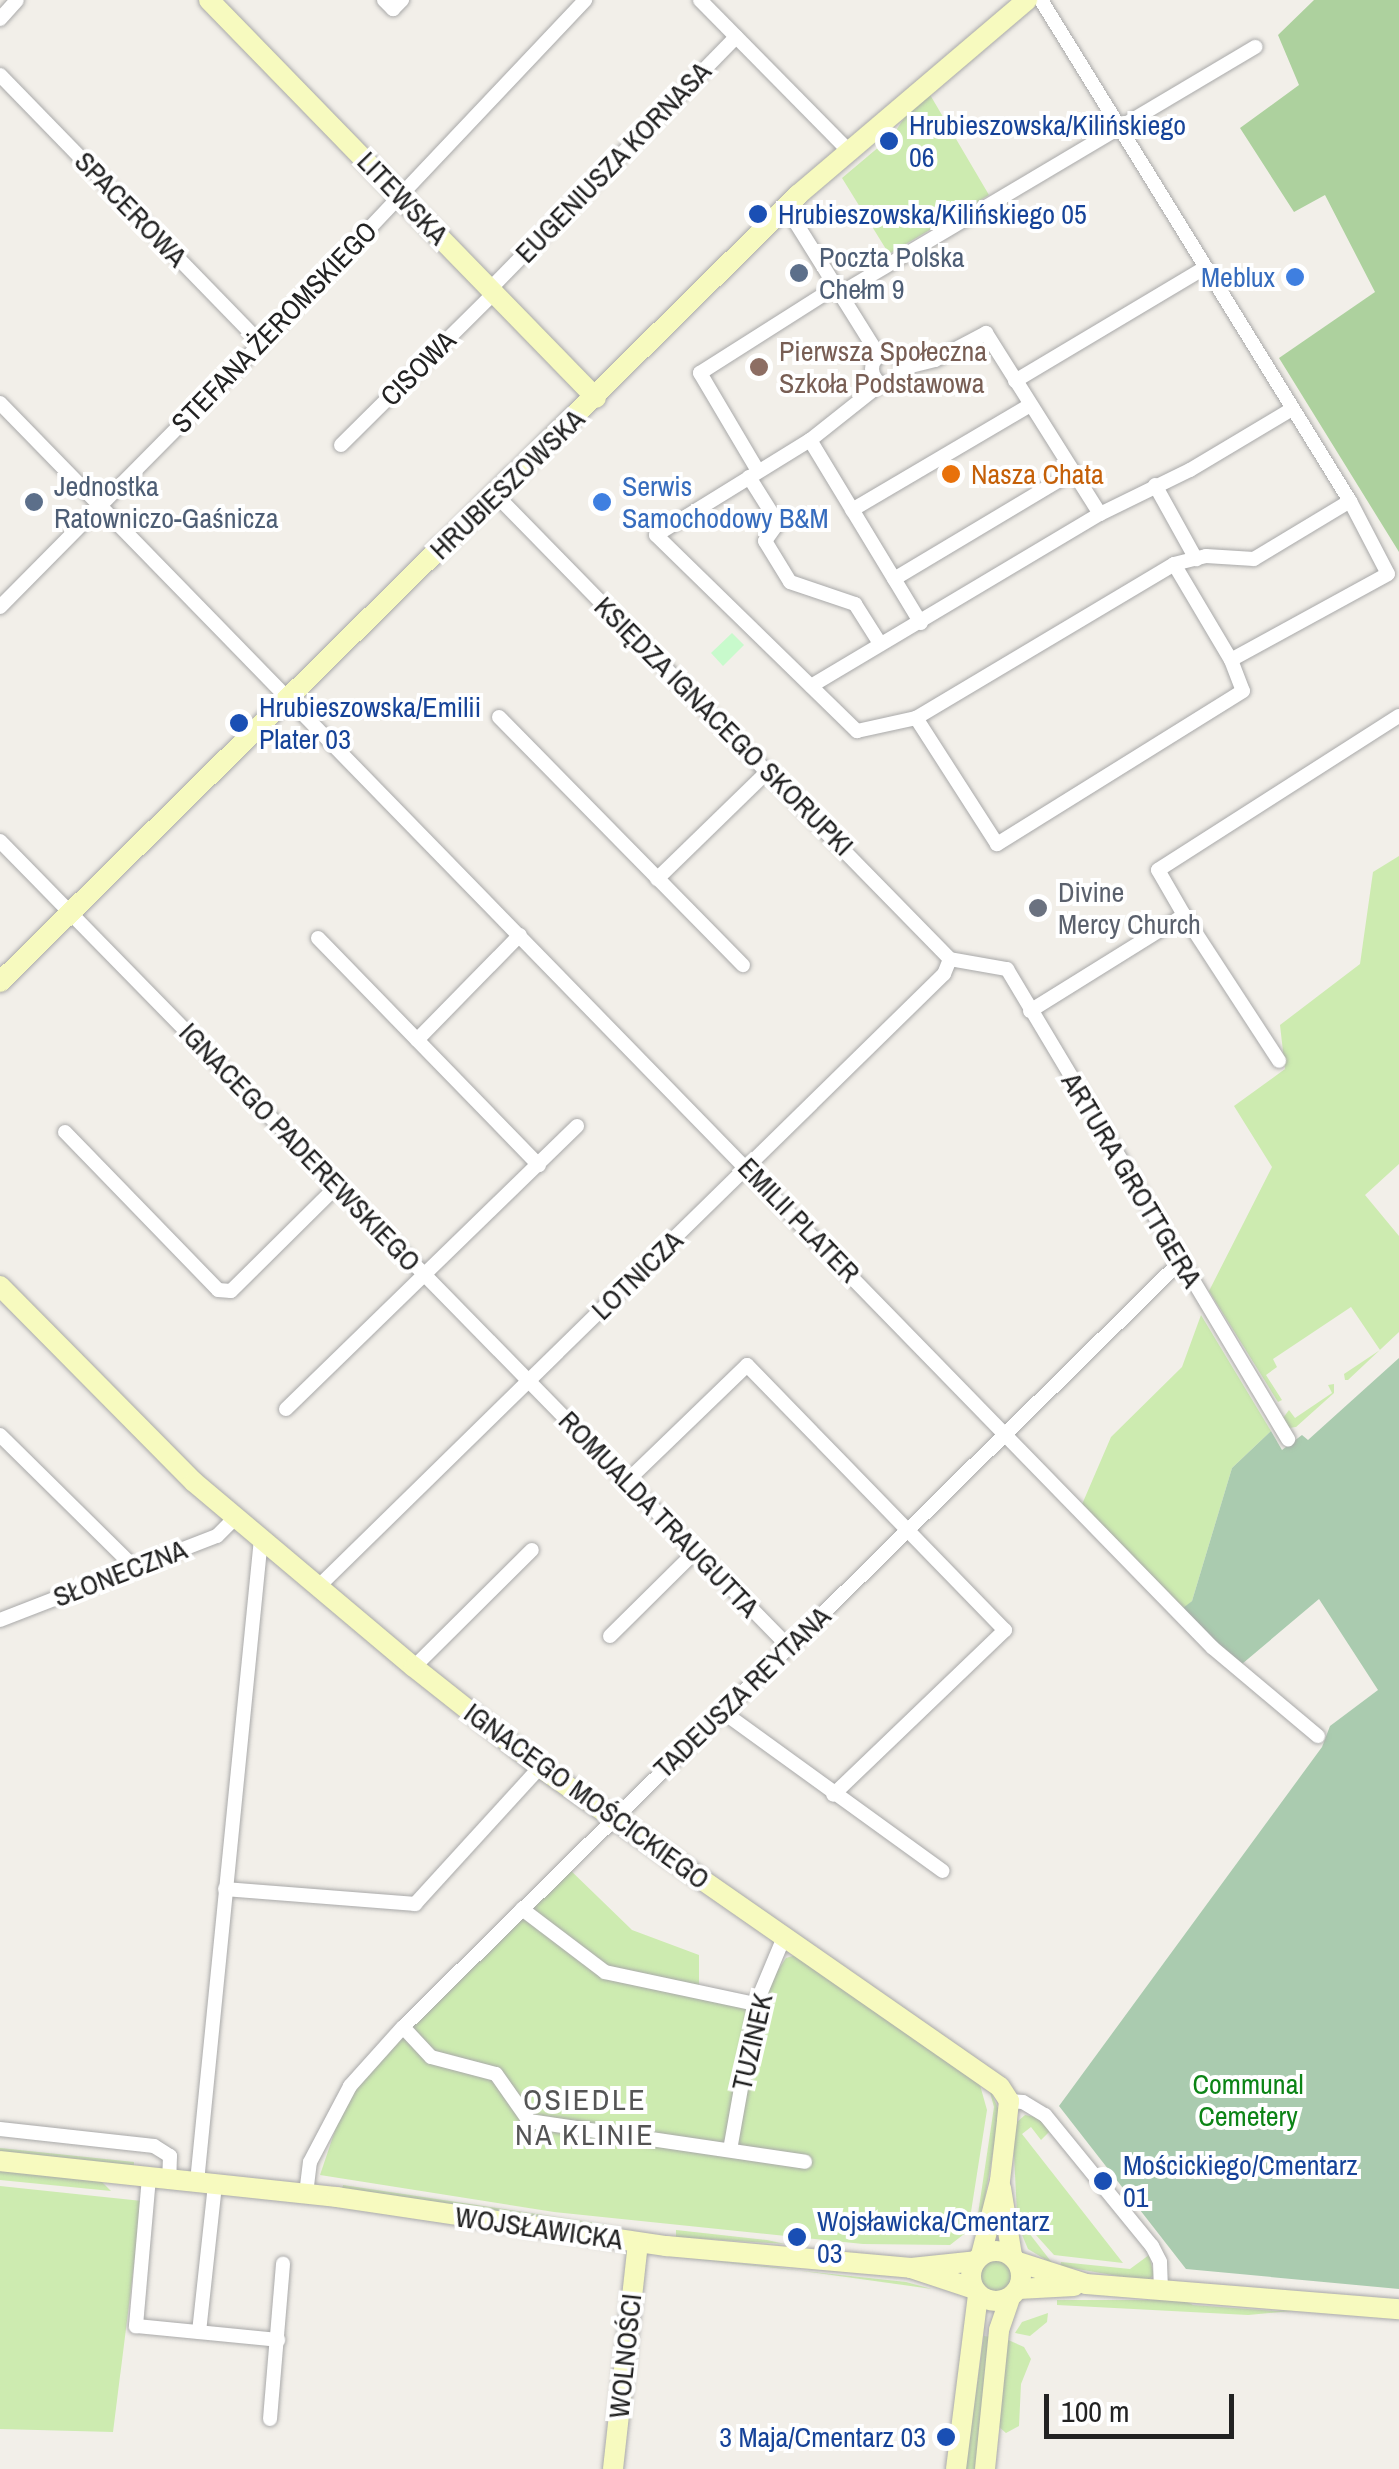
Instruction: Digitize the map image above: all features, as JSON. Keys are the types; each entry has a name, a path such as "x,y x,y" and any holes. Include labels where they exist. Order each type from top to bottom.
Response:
{"street":[{"path":"0,19 18,0"},
{"name":"LITEWSKA","path":"209,0 596,398"},
{"name":"STEFANA ŻEROMSKIEGO","path":"0,607 261,343 586,0"},
{"path":"700,0 848,150"},
{"name":"HRUBIESZOWSKA","path":"0,982 786,207 1026,0"},
{"path":"1041,0 1350,501 1388,574 1231,660"},
{"name":"EUGENIUSZA KORNASA","path":"493,290 736,37"},
{"path":"880,642 854,604 790,582 765,542 778,523 700,372 1256,46"},
{"name":"SPACEROWA","path":"0,75 261,343"},
{"path":"786,207 879,356"},
{"path":"1015,381 1206,267"},
{"name":"CISOWA","path":"341,445 493,290"},
{"path":"1100,514 986,333 934,360 904,368 896,382 882,383 810,440 656,534 857,731 916,718 1174,564 1196,558 1254,559 1350,501"},
{"path":"879,356 896,355 904,368"},
{"path":"879,356 872,372 882,383"},
{"name":"EMILII PLATER","path":"0,403 1007,1432 1213,1648 1318,1736"},
{"path":"852,510 1030,404"},
{"path":"811,686 1100,514 1190,470 1292,408"},
{"path":"810,440 921,623"},
{"path":"894,579 1073,472"},
{"path":"1155,486 1196,558"},
{"name":"KSIĘDZA IGNACEGO SKORUPKI","path":"495,494 950,959"},
{"path":"916,718 997,844 1243,691 1231,660 1174,564"},
{"path":"1278,1061 1158,870 1399,716"},
{"path":"498,717 743,965"},
{"path":"657,878 768,771"},
{"name":"IGNACEGO PADEREWSKIEGO","path":"0,841 529,1381"},
{"path":"1030,1011 1184,916"},
{"path":"416,1040 520,935"},
{"path":"318,938 539,1165"},
{"name":"ARTURA GROTTGERA","path":"950,959 1007,969 1288,1440"},
{"name":"LOTNICZA","path":"318,1587 944,974 950,959"},
{"path":"286,1409 576,1126"},
{"path":"66,1132 218,1290 231,1291 338,1185"},
{"name":"TADEUSZA REYTANA","path":"306,2194 310,2162 350,2086 403,2027 1181,1262"},
{"name":"IGNACEGO MOŚCICKIEGO","path":"0,1286 236,1518 540,1767 992,2079 1009,2101 1023,2102 1045,2115 1152,2246 1160,2262 1161,2291"},
{"path":"628,1481 747,1365 1005,1630 833,1795"},
{"name":"ROMUALDA TRAUGUTTA","path":"529,1381 789,1647"},
{"path":"0,1434 133,1566"},
{"name":"SŁONECZNA","path":"0,1620 217,1536 236,1518"},
{"path":"199,2332 225,1889 261,1540"},
{"path":"414,1666 532,1550"},
{"path":"610,1636 696,1552"},
{"path":"722,1712 943,1872"},
{"path":"225,1889 416,1904 540,1767"},
{"path":"522,1909 605,1972 756,2004"},
{"name":"TUZINEK","path":"730,2150 756,2004 784,1936"},
{"path":"403,2027 431,2058 496,2074 529,2121 805,2162"},
{"path":"956,2469 976,2292 970,2280 1000,2182 1009,2101"},
{"path":"0,2129 154,2146 170,2156 159,2178 136,2326 278,2340"},
{"name":"WOJSŁAWICKA","path":"0,2161 306,2194 638,2243 911,2268 978,2258"},
{"path":"985,2469 1000,2330 1021,2271 1015,2260 1000,2182"},
{"name":"WOLNOŚCI","path":"613,2469 638,2243"},
{"path":"978,2258 997,2251 1086,2284"},
{"path":"270,2419 283,2264"},
{"name":"WOJSŁAWICKA","path":"911,2268 976,2292"},
{"path":"976,2292 994,2302 1014,2294 1086,2284 1399,2309"}],"green space":[{"path":"1314,0 1399,0 1399,552 1279,358 1375,292 1325,195 1294,212 1240,128 1299,85 1278,35"},
{"path":"929,93 989,195 889,254 842,178 893,135 908,112"},
{"path":"732,633 744,645 723,666 711,653"},
{"path":"1399,856 1399,1164 1365,1195 1399,1236 1399,1332 1380,1350 1351,1307 1273,1359 1277,1367 1266,1375 1282,1400 1278,1402 1209,1291 1272,1167 1234,1106 1285,1069 1280,1025 1360,964 1373,872"},
{"path":"1201,1315 1271,1431 1232,1468 1192,1601 1179,1613 1080,1509 1111,1437 1182,1367"},
{"path":"1380,1350 1348,1380 1345,1380 1344,1374"},
{"name":"Communal Cemetery","path":"1399,1358 1399,2289 1186,2269 1059,2106 1322,1747 1330,1726 1378,1690 1319,1599 1236,1669 1178,1612 1192,1601 1232,1468 1271,1431 1282,1450 1302,1435 1308,1440"},
{"path":"1334,1384 1334,1393 1296,1427 1289,1428 1283,1418 1289,1410 1295,1418 1332,1393 1328,1385"},
{"path":"565,1865 632,1930 699,1955 699,1992 756,2004 786,1958 796,1955 978,2078 987,2110 968,2231 950,2245 863,2244 554,2212 320,2175 350,2086"},
{"path":"988,2085 1000,2113 982,2214 978,2214 994,2107"},
{"path":"1025,2115 1036,2117 1051,2130 1041,2140 1031,2127 1022,2134 1123,2263 1054,2255 1017,2214 1013,2135 1017,2122"},
{"path":"0,2148 134,2162 134,2167 0,2153"},
{"path":"0,2171 101,2181 111,2191 0,2180"},
{"path":"343,2185 616,2226 616,2231 342,2189"},
{"path":"0,2186 142,2201 113,2432 0,2429"},
{"path":"1017,2223 1022,2224 1053,2264 1028,2249"},
{"path":"676,2230 767,2240 785,2244 676,2237"},
{"path":"1149,2255 1154,2275 1147,2281 1060,2266 1061,2262 1130,2269"},
{"path":"997,2260 1008,2265 1013,2276 1008,2287 997,2292 986,2287 981,2276 986,2265"},
{"path":"799,2270 906,2282 932,2289"},
{"path":"1057,2300 1184,2300 1193,2305 1276,2311 1324,2308 1248,2315 1057,2305"},
{"path":"1048,2313 1047,2322 1030,2336 1015,2333 1022,2322"},
{"path":"984,2336 991,2337 977,2469 965,2469"},
{"path":"1006,2339 1024,2347 1031,2359 1021,2384 1019,2426 1006,2433 999,2427"}],"place":[{"name":"Hrubieszowska/Kilińskiego 06","path":"889,141"},
{"name":"Hrubieszowska/Kilińskiego 05","path":"758,214"},
{"name":"Poczta Polska Chełm 9","path":"799,273"},
{"name":"Meblux","path":"1295,277"},
{"name":"Pierwsza Społeczna Szkoła Podstawowa","path":"759,367"},
{"name":"Nasza Chata","path":"951,474"},
{"name":"Jednostka Ratowniczo-Gaśnicza","path":"34,502"},
{"name":"Serwis Samochodowy B&M","path":"602,502"},
{"name":"Hrubieszowska/Emilii Plater 03","path":"239,723"},
{"name":"Divine Mercy Church","path":"1038,908"},
{"name":"Mościckiego/Cmentarz 01","path":"1103,2181"},
{"name":"Wojsławicka/Cmentarz 03","path":"797,2237"},
{"name":"3 Maja/Cmentarz 03","path":"946,2437"}],"district":[{"name":"OSIEDLE NA KLINIE","path":"585,2116"}]}
